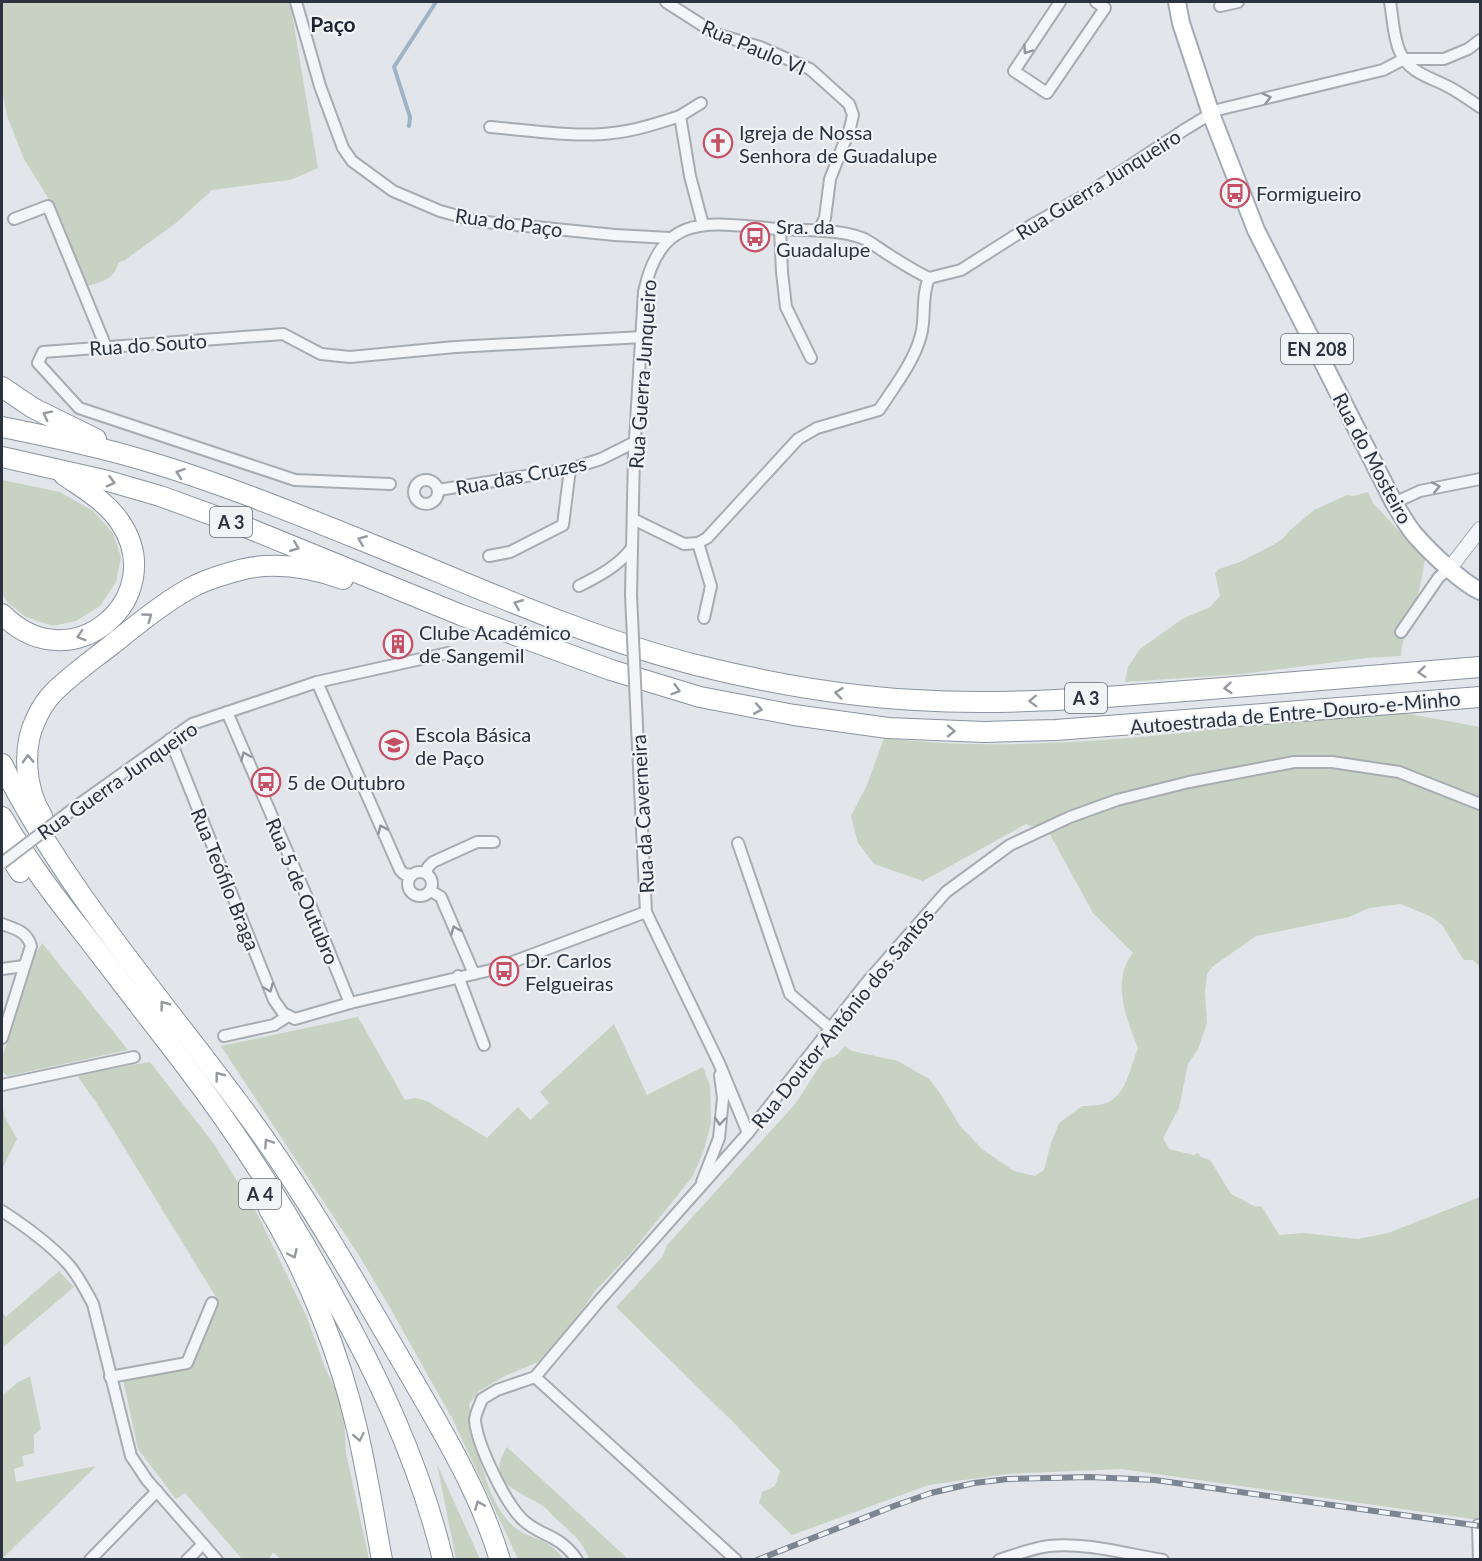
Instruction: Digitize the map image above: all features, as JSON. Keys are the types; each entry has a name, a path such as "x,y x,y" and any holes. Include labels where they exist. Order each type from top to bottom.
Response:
{"highway":[{"path":"2,387 33,408 138,459"},
{"name":"Autoestrada de Entre-Douro-e-Minho","path":"2,427 138,459 251,497 562,622 693,664 818,690 916,700 1021,701 1164,693 1480,667"},
{"name":"Autoestrada de Entre-Douro-e-Minho","path":"2,456 160,496 248,528 462,615 611,670 655,684 794,716 888,728 984,732 1056,730 1480,697"},
{"path":"2,614 12,624 35,637 59,641 85,636 107,622 128,595 134,560 128,536 120,522 99,499 54,469"},
{"path":"78,889 79,875 35,806 27,758 28,739 35,720 52,694 163,606 196,586 228,573 285,566 325,572 391,597 402,590"},
{"name":"A 4","path":"2,764 39,830 78,889 267,1141 340,1255 458,1460 477,1499 500,1560"},
{"name":"A 4","path":"2,817 38,875 217,1107 260,1168 303,1240 386,1395 412,1457 443,1560"},
{"name":"A 4","path":"2,844 28,883 191,1091 243,1165 281,1229 314,1301 336,1358 357,1428 382,1560"}],"main road":[{"name":"Rua do Mosteiro","path":"1177,2 1181,23 1211,114 1256,230 1394,503 1414,534 1450,568 1480,591"}],"street":[{"name":"Rua do Paço","path":"296,2 320,86 344,148 352,161 393,190 440,211 476,221 615,235 670,238"},
{"name":"Rua Paulo VI","path":"666,2 716,34 760,47 810,69 849,104 853,115 850,128 830,179 825,218 819,230"},
{"path":"1060,2 1014,71 1047,93 1105,8 1096,2"},
{"path":"1220,6 1238,2"},
{"path":"1390,2 1398,45 1404,59 1415,72 1449,87 1480,107"},
{"path":"1404,59 1444,59 1468,49 1480,40"},
{"name":"Rua Guerra Junqueiro","path":"929,278 961,270 1035,223 1087,194 1217,110 1383,70 1404,59"},
{"path":"490,127 611,134 680,116 701,103"},
{"path":"680,116 690,176 703,225"},
{"path":"14,219 48,206 106,347"},
{"path":"633,519 684,544 698,543 707,538 798,439 817,428 879,410 916,350 922,332 925,289 929,278 911,270 863,238 819,230 780,229 741,224 703,225 686,229 670,238"},
{"path":"780,229 786,307 811,358"},
{"name":"Rua Guerra Junqueiro","path":"632,548 635,442 644,292 654,259 670,238"},
{"name":"Rua do Souto","path":"390,484 296,480 79,408 38,363 43,352 283,334 321,354 350,357 455,347 643,337"},
{"name":"Rua das Cruzes","path":"438,490 570,469 601,459 635,442"},
{"path":"489,556 510,552 563,525 570,469"},
{"path":"1394,503 1420,491 1480,479"},
{"path":"1401,632 1439,577 1450,568 1480,529"},
{"path":"698,543 711,586 704,618"},
{"path":"579,586 614,566 632,548"},
{"name":"Rua da Caverneira","path":"632,548 631,595 646,912 719,1063 748,1133"},
{"name":"Rua Guerra Junqueiro","path":"2,863 192,724 317,682 448,653"},
{"path":"317,682 400,870 412,876 419,872 426,873 432,879 431,891"},
{"name":"Rua 5 de Outubro","path":"226,712 309,902 350,1004"},
{"name":"Rua Teófilo Braga","path":"170,739 274,1000 288,1016"},
{"name":"Rua Doutor António dos Santos","path":"535,1377 748,1133 867,982 946,892 1010,845 1070,817 1117,800 1200,780 1294,762 1332,762 1399,772 1480,804"},
{"path":"426,873 433,862 477,842 494,842"},
{"path":"738,843 790,994 831,1029"},
{"path":"412,876 409,887 413,894 420,896 431,891"},
{"path":"431,891 441,897 444,902 474,974"},
{"path":"224,1036 274,1025 288,1016 295,1019 458,976 491,970 646,912"},
{"path":"2,924 23,932 29,937 31,946 2,1038"},
{"path":"2,969 24,966"},
{"path":"458,976 484,1045"},
{"path":"2,1085 134,1057"},
{"name":"Rua da Caverneira","path":"699,1189 719,1138 723,1098 719,1063"},
{"path":"2,1211 26,1227 69,1264 93,1304 131,1456 141,1473 217,1560"},
{"path":"110,1377 187,1363 212,1303"},
{"path":"577,1560 557,1538 523,1520 511,1504 488,1463 475,1419 482,1399 497,1390 535,1377 734,1558"},
{"path":"90,1560 157,1491"},
{"path":"1478,1525 1479,1560"},
{"path":"187,1560 203,1544"},
{"path":"999,1560 1060,1545 1163,1560"}],"green space":[{"path":"2,2 290,2 318,168 290,180 212,190 176,223 118,263 111,276 87,286 47,196 24,159 7,116 2,89"},
{"path":"2,480 60,492 93,511 113,533 121,557 116,582 100,606 76,621 53,626 26,617 7,602 2,593"},
{"path":"1368,492 1373,503 1425,559 1401,656 1367,658 1242,674 1125,682 1128,667 1140,649 1182,619 1210,607 1220,596 1215,573 1219,569 1240,562 1273,545 1284,538 1314,510 1347,495 1353,496"},
{"path":"1404,713 1480,727 1480,967 1473,960 1464,960 1442,925 1432,917 1401,904 1369,908 1349,917 1256,936 1212,967 1207,974 1205,992 1207,1023 1198,1049 1188,1064 1179,1108 1163,1138 1169,1149 1193,1155 1198,1153 1201,1157 1210,1160 1231,1194 1254,1206 1262,1207 1279,1235 1303,1233 1358,1239 1388,1233 1480,1197 1480,1520 1121,1469 1007,1474 929,1485 792,1535 759,1503 762,1492 775,1486 780,1471 616,1307 663,1256 667,1245 796,1103 823,1061 837,1055 845,1046 852,1051 898,1061 929,1079 960,1126 982,1149 1014,1171 1035,1176 1044,1170 1059,1123 1082,1106 1107,1103 1115,1097 1126,1082 1138,1048 1125,1012 1122,987 1126,964 1133,953 1093,913 1048,831 1026,824 923,881 874,864 858,843 851,816 867,785 884,738 972,744 1060,743"},
{"path":"42,943 128,1050 8,1076 2,1072 2,1058 32,960"},
{"path":"358,1017 405,1100 415,1098 427,1101 487,1138 518,1107 530,1120 549,1103 540,1092 614,1024 647,1095 703,1067 710,1086 711,1123 704,1150 693,1176 631,1253 595,1291 565,1335 538,1362 505,1376 479,1391 469,1404 483,1469 488,1485 503,1514 513,1526 546,1543 563,1559 518,1559 453,1420 393,1313 360,1257 221,1046"},
{"path":"150,1062 214,1144 257,1213 306,1315 335,1388 344,1419 346,1453 369,1559 280,1559 273,1552 269,1559 242,1559 185,1493 176,1499 138,1449 123,1380 190,1367 219,1302 98,1105 78,1077 80,1074"},
{"path":"2,1104 5,1117 17,1139 2,1169"},
{"path":"59,1271 74,1287 2,1348 2,1313 6,1317"},
{"path":"30,1376 41,1429 34,1435 34,1453 22,1456 24,1466 14,1469 16,1482 96,1466 2,1559 2,1396 17,1383"},
{"path":"507,1447 628,1559 589,1559 579,1541 547,1509 508,1485 502,1478 500,1470 501,1460"},
{"path":"437,1464 480,1559 456,1559"}],"waterway":[{"path":"409,126 410,117 394,67 436,2"}],"railway":[{"path":"757,1560 931,1493 974,1483 1008,1479 1090,1477 1155,1480 1480,1526"}],"place":[{"name":"Igreja de Nossa Senhora de Guadalupe","path":"718,143"},
{"name":"Formigueiro","path":"1235,193"},
{"name":"Sra. da Guadalupe","path":"755,237"},
{"name":"Clube Académico de Sangemil","path":"398,644"},
{"name":"Escola Básica de Paço","path":"394,745"},
{"name":"5 de Outubro","path":"266,782"},
{"name":"Dr. Carlos Felgueiras","path":"504,971"}],"district":[{"name":"Paço","path":"333,23"}]}
